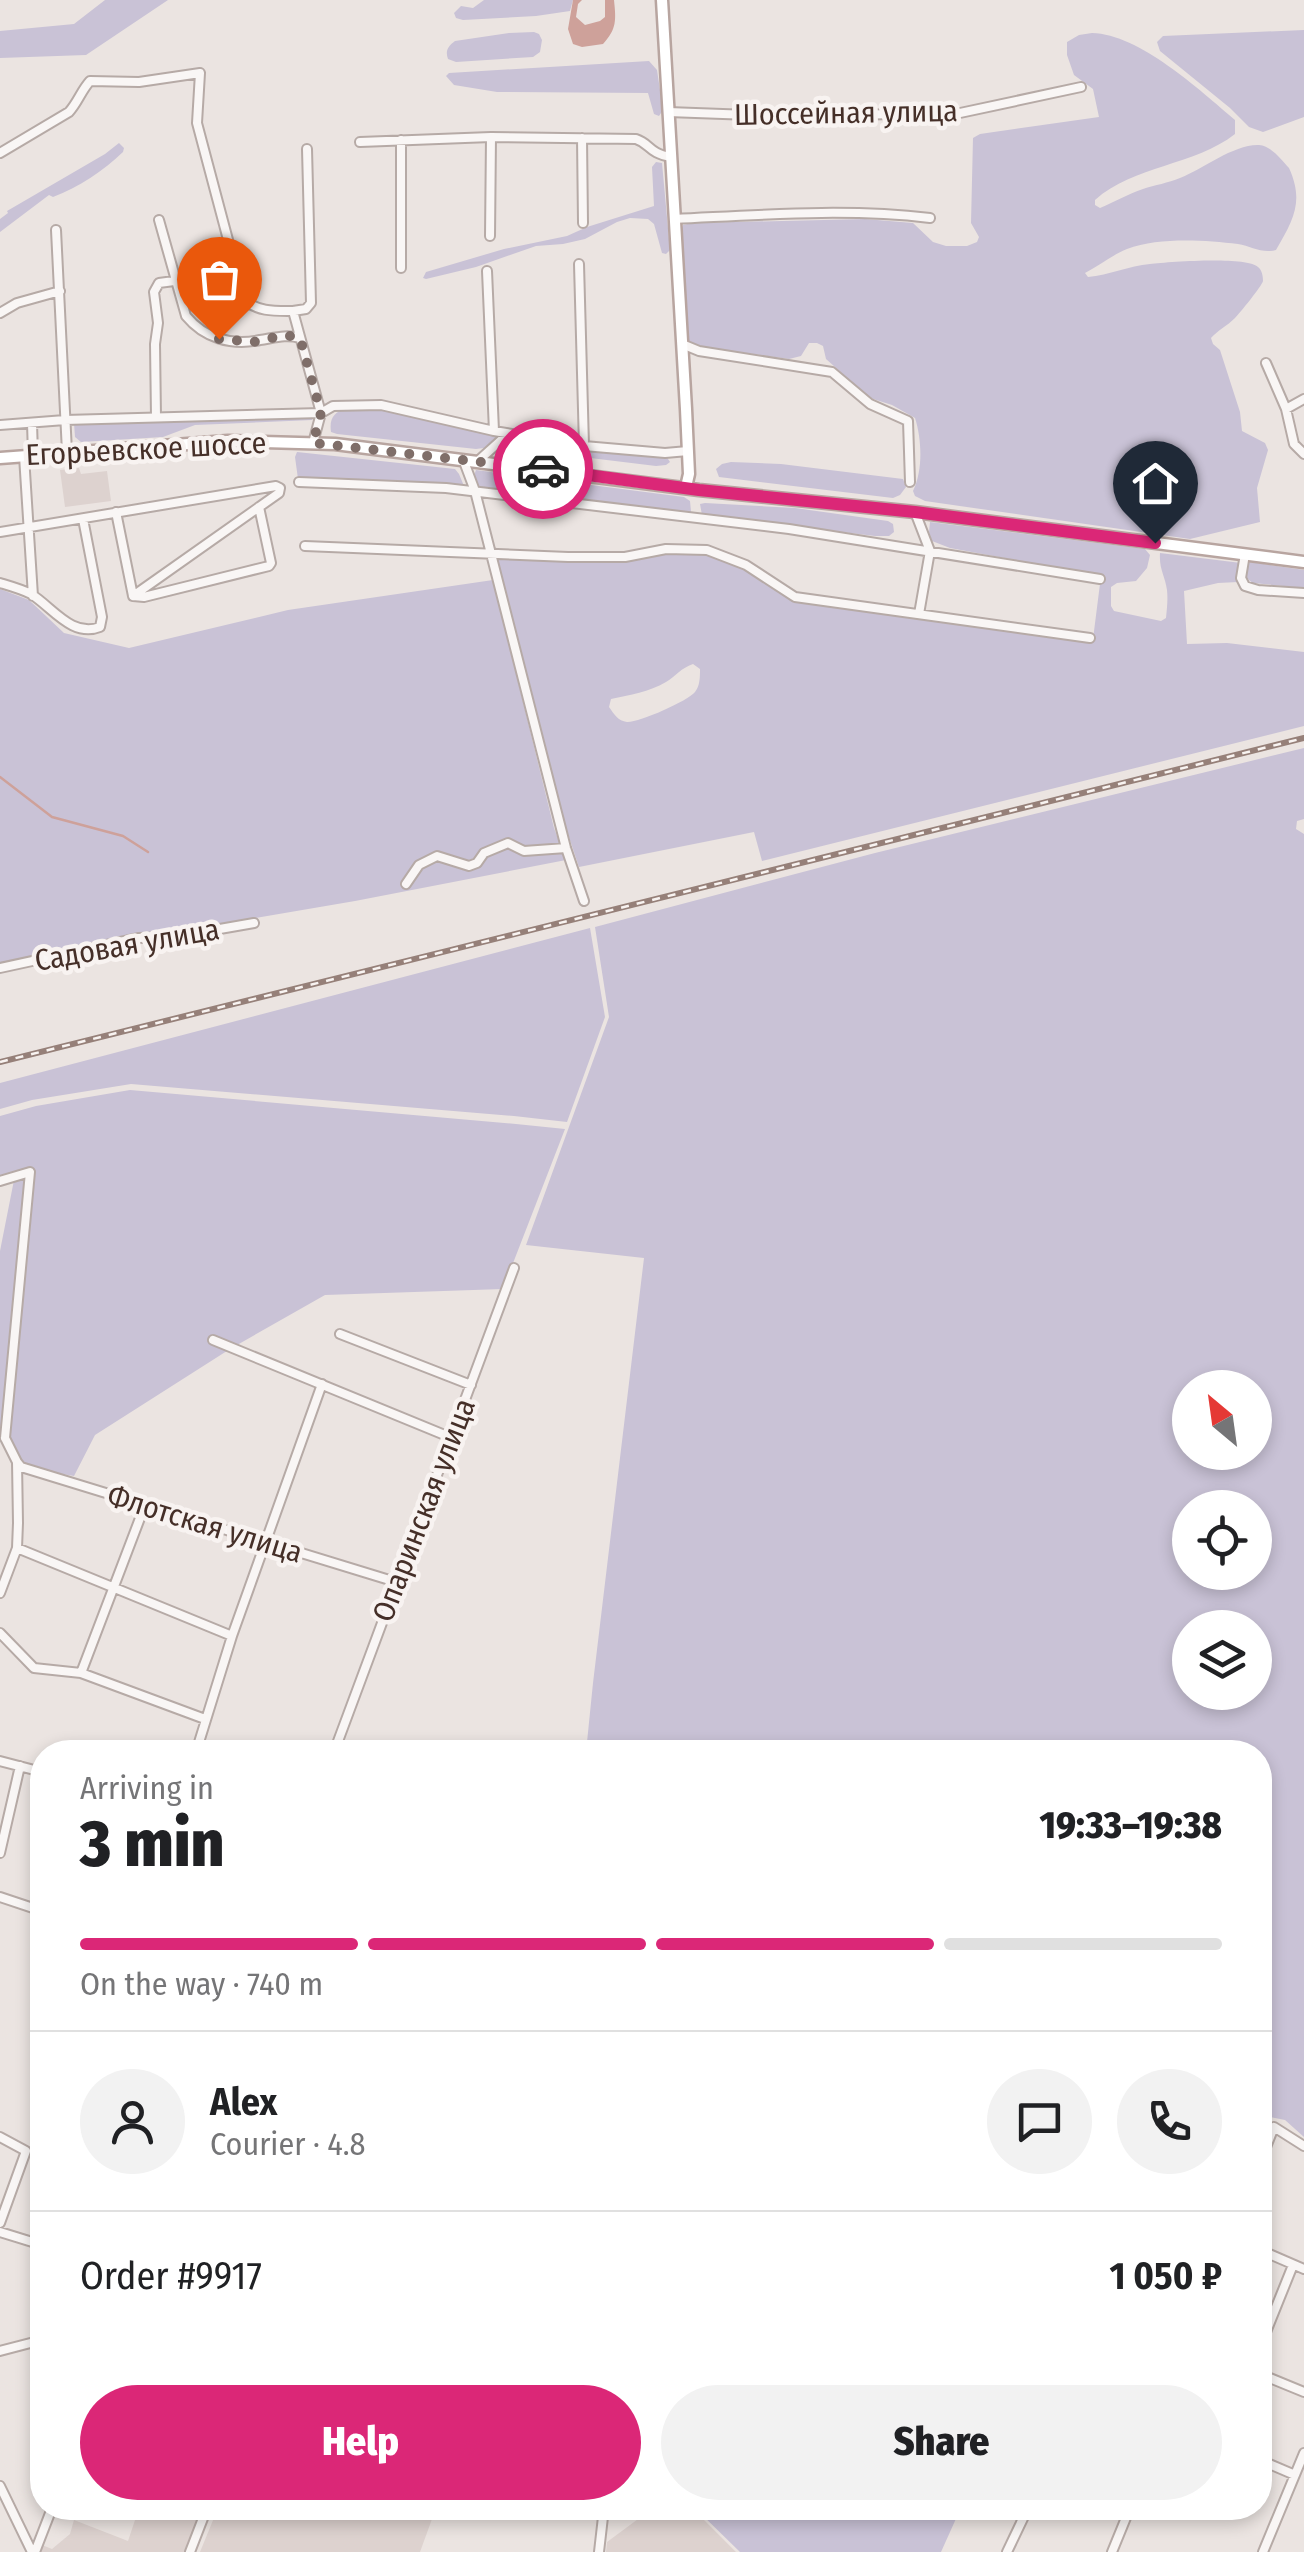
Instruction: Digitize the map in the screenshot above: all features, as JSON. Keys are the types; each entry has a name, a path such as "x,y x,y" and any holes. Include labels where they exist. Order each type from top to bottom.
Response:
{"main road":[{"path":"662,0 688,450 686,488"},
{"name":"Егорьевское шоссе","path":"0,458 228,441 313,443 915,512 1304,562"}],"street":[{"path":"0,153 69,112 90,81 139,82 200,73 197,122 244,300 264,310 293,311 306,309 311,303 308,149"},
{"name":"Шоссейная улица","path":"668,112 779,116 960,113 1081,87"},
{"path":"360,142 492,137 636,139 651,152 671,157"},
{"path":"490,236 492,137"},
{"path":"582,138 582,223"},
{"path":"400,268 401,140"},
{"path":"675,219 822,212 930,218"},
{"path":"159,220 186,316 202,332 240,342 285,335 300,338"},
{"path":"56,230 67,452"},
{"path":"580,264 584,446"},
{"path":"487,271 494,432"},
{"path":"156,417 158,323 154,292 159,283 174,280"},
{"path":"0,313 16,302 60,291"},
{"path":"293,311 321,413 313,443"},
{"path":"682,344 700,352 832,372 870,404 908,421 910,482"},
{"path":"1266,363 1286,408 1294,444 1304,454"},
{"path":"1286,408 1304,399"},
{"path":"0,425 321,413 332,406 381,405 494,432 584,446 688,450"},
{"path":"32,423 28,528 33,596"},
{"path":"478,461 508,434"},
{"path":"463,459 475,491 566,848 584,900"},
{"path":"299,482 475,491 789,529 1100,579"},
{"path":"0,532 280,488 280,493 133,596"},
{"path":"133,596 144,597 269,566 259,507"},
{"path":"116,512 133,596"},
{"path":"915,512 930,551 919,614"},
{"path":"0,584 33,596 74,626 86,630 100,627 102,617 83,519"},
{"path":"306,546 568,557 625,557 666,549 707,550 746,565 794,597 1090,638"},
{"path":"1245,554 1241,578 1245,586 1304,593"},
{"path":"406,884 420,865 437,856 469,866 484,853 508,843 524,851 566,848"},
{"name":"Садовая улица","path":"0,968 138,938 174,937 254,924"},
{"path":"0,1181 30,1172 3,1438 18,1462 17,1548 0,1593"},
{"name":"Опаринская улица","path":"338,1740 514,1268"},
{"path":"340,1334 471,1385"},
{"path":"213,1340 452,1438"},
{"path":"199,1740 322,1384"},
{"name":"Флотская улица","path":"18,1462 21,1467 396,1582"},
{"path":"81,1673 145,1505"},
{"path":"17,1548 232,1636"},
{"path":"0,1633 34,1668 81,1673 205,1719"},
{"path":"0,1762 30,1769"},
{"path":"0,1853 20,1766"},
{"path":"0,1897 30,1904"},
{"path":"1272,2132 1274,2127 1304,2146"},
{"path":"0,2137 26,2151 0,2223"},
{"path":"0,2232 30,2241"},
{"path":"1272,2255 1304,2269"},
{"path":"1272,2317 1293,2264"},
{"path":"0,2350 30,2343"},
{"path":"1272,2379 1304,2392"},
{"path":"1263,2552 1304,2453"},
{"path":"1272,2465 1295,2475"},
{"path":"0,2486 34,2552"},
{"path":"34,2552 47,2520"},
{"path":"190,2552 203,2520"},
{"path":"599,2552 603,2520"},
{"path":"1008,2552 1023,2520"},
{"path":"1112,2552 1125,2520"}],"shaded area":[{"path":"105,0 168,0 86,55 0,58 0,31 74,24"},
{"path":"484,0 573,0 570,11 456,18 454,13 461,6 473,8"},
{"path":"573,0 582,0 576,17 585,25 605,17 605,0 614,0 615,24 603,44 573,44 568,29"},
{"path":"1304,30 1304,117 1263,132 1249,127 1160,51 1157,42 1163,36"},
{"path":"534,32 542,40 540,52 533,57 456,62 447,56 455,41"},
{"path":"1092,33 1110,36 1149,53 1235,120 1235,134 1219,145 1128,179 1095,200 1095,205 1100,208 1175,180 1249,146 1272,150 1289,168 1296,190 1295,210 1276,250 1211,241 1153,243 1121,251 1085,273 1088,277 1173,262 1238,262 1258,267 1263,281 1259,288 1235,318 1211,338 1220,350 1240,412 1242,431 1265,443 1268,450 1257,488 1260,522 1190,539 925,501 913,491 920,455 915,418 870,398 826,359 823,346 809,343 801,356 789,359 703,347 690,342 685,334 680,232 683,225 865,219 913,223 933,242 946,246 977,242 979,237 971,223 973,138 1099,117 1093,89 1074,75 1067,55 1067,42"},
{"path":"649,61 657,70 663,110 659,116 654,114 648,93 497,92 454,85 446,76 449,73"},
{"path":"119,143 123,152 99,172 63,193 49,195 0,232 0,219 7,211"},
{"path":"656,162 662,163 670,250 666,254 662,253 654,224 648,219 630,218 585,239 536,246 476,267 423,278 426,272 567,236 654,206 652,167"},
{"path":"394,409 497,437 484,448 476,449 331,432 333,417 338,412"},
{"path":"313,416 312,420 195,425 163,437 81,442 75,437 74,423"},
{"path":"512,436 666,456 670,462 656,466 530,449 500,451 498,447"},
{"path":"297,452 455,469 464,486 305,481 298,479"},
{"path":"731,462 903,479 906,487 893,498 719,477 716,469"},
{"path":"79,468 81,474 107,471 111,501 65,507 60,470"},
{"path":"476,470 684,497 690,501 691,512 688,515 485,490 476,482"},
{"path":"700,504 795,508 888,521 894,532 875,536 702,515"},
{"path":"930,522 1145,549 1150,555 1147,568 1136,581 1111,587 1111,606 1114,611 1161,621 1166,618 1167,597 1160,553 1241,563 1238,582 1184,591 1187,644 1227,643 1304,652 1304,726 762,861 754,832 579,867 494,560 497,556 571,559 666,551 708,553 745,566 794,599 1093,639 1101,576 950,548 932,541","holes":["693,664 700,669 695,692 662,711 627,722 609,707 611,699 653,688"]},
{"path":"1250,562 1304,570 1304,588 1253,583 1245,573"},
{"path":"493,580 554,828 566,860 355,901 173,932 133,934 0,964 0,589 29,600 64,633 129,648 288,610"},
{"path":"1304,748 1304,819 1297,821 1296,829 1304,834 1304,2137 1285,2120 1272,2117 1272,1740 587,1740 644,1258 526,1245 609,1017 595,927 875,853"},
{"path":"590,928 605,1017 567,1122 131,1084 0,1109 0,1083"},
{"path":"130,1090 565,1129 503,1289 325,1295 230,1349 95,1435 74,1476 22,1467 0,1425 0,1251 15,1175 0,1178 0,1116"},
{"path":"74,2520 128,2541 135,2520 199,2520 186,2552 39,2552 42,2545 52,2549 70,2534"},
{"path":"213,2520 432,2520 420,2552 200,2552"},
{"path":"637,2520 704,2520 736,2552 606,2552 607,2542"},
{"path":"707,2520 955,2520 941,2552 740,2552"}],"waterway":[{"path":"0,777 52,817 123,836 148,852"}],"railway":[{"path":"0,1062 1304,738"}],"way so far":[{"path":"219,339 254,342 285,335 300,338 321,413 313,443 543,469"}],"route":[{"path":"543,469 1155,543"}]}
